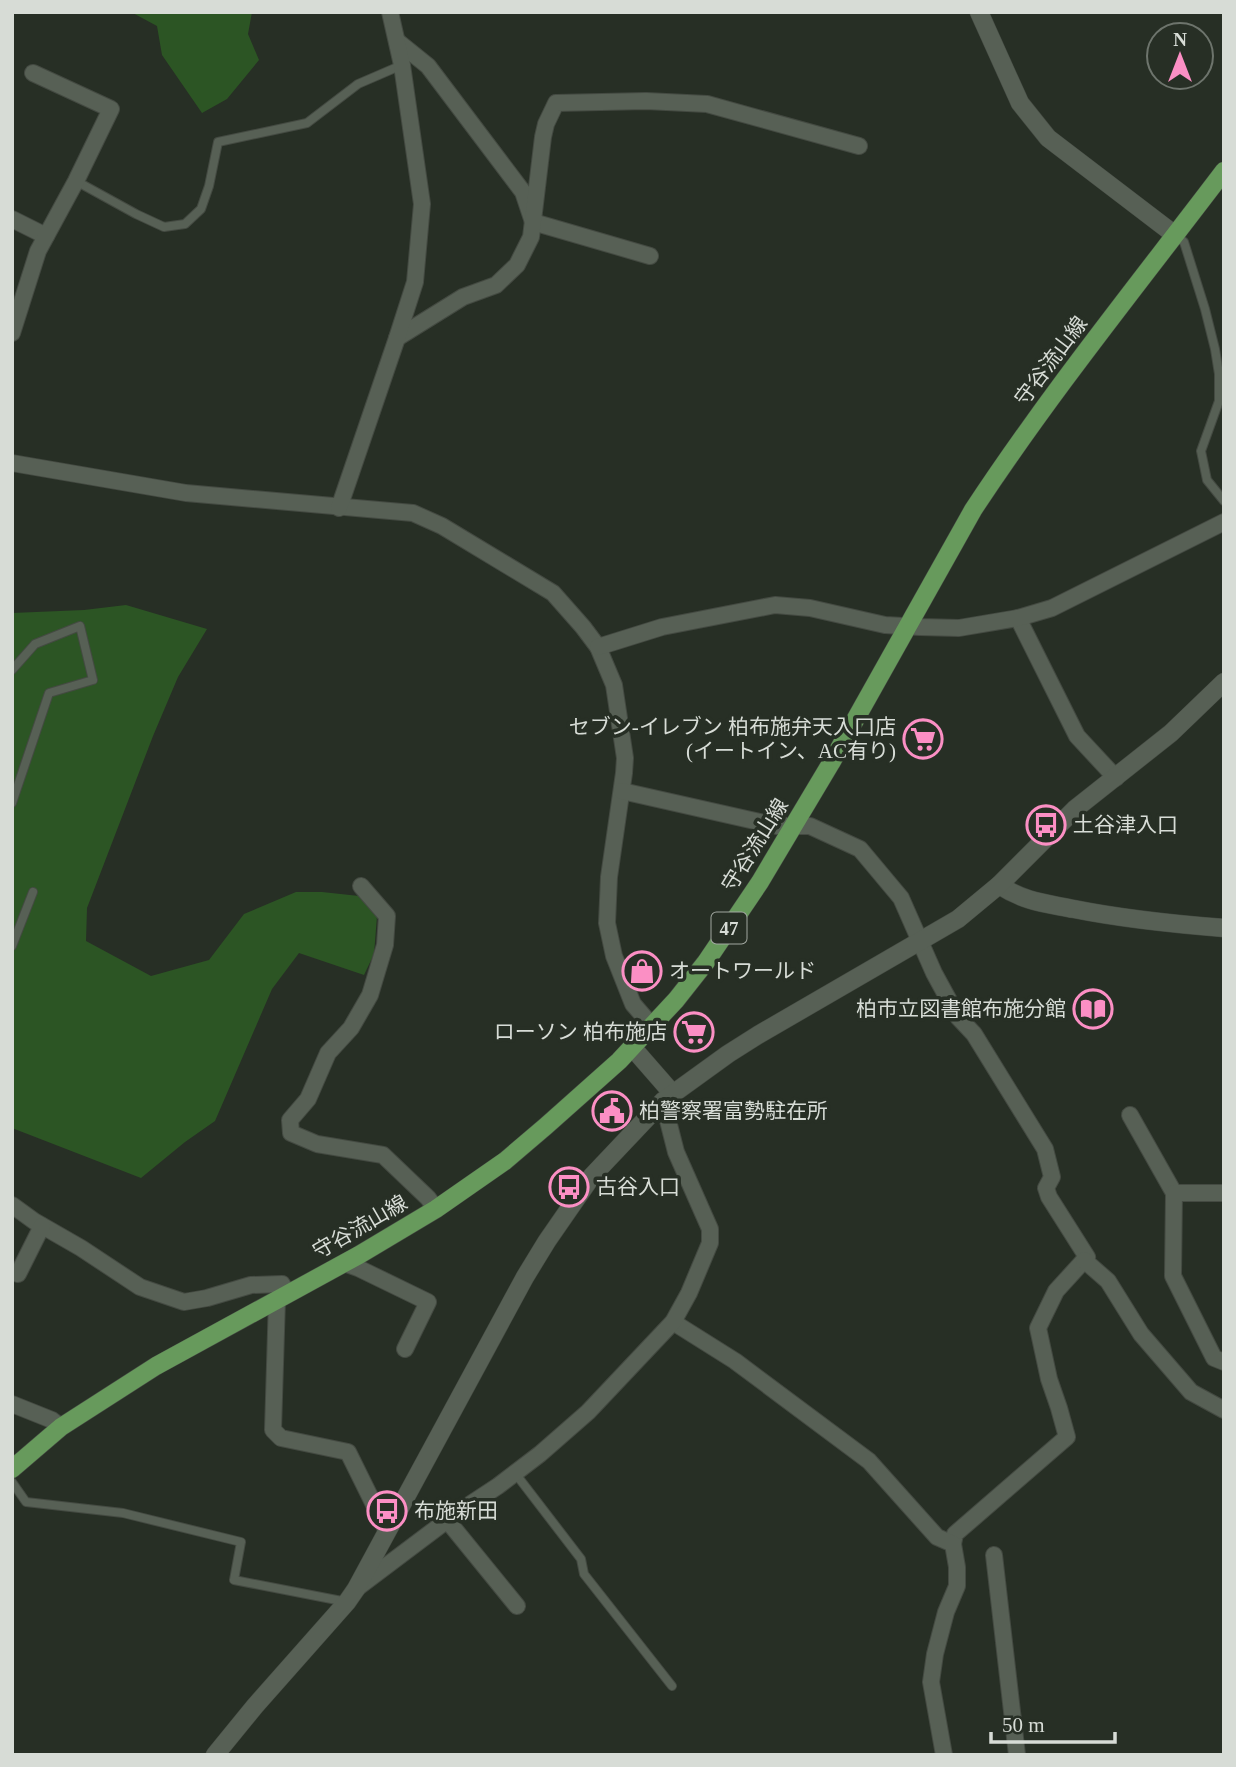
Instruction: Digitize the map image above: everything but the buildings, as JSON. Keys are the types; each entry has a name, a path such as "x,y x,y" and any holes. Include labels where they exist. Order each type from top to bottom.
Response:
{"main road":[{"name":"守谷流山線","path":"12,1469 61,1427 156,1366 344,1263 436,1209 526,1144 610,1069 652,1026 706,962 760,882 973,510 998,472 1224,171"}],"street":[{"path":"339,508 415,282 422,204 402,65 390,12"},
{"path":"979,12 1020,103 1048,138 1175,235"},
{"path":"397,41 428,66 523,192 533,222"},
{"path":"12,333 38,251 111,109 33,73"},
{"path":"397,338 463,297 496,285 517,265 531,237 543,137 556,103 646,101 707,104 859,146"},
{"path":"12,219 46,236"},
{"path":"533,222 650,256"},
{"path":"12,463 186,493 413,513 442,526 553,593 598,647 614,685 625,758 608,877 607,923 614,956 633,1004 652,1026"},
{"path":"598,647 662,627 775,605 810,608 885,625 959,628 1018,618 1052,608 1224,522"},
{"path":"1018,618 1077,736 1116,778"},
{"path":"351,1596 525,1277 592,1176 668,1098 728,1054 958,919 999,885 1075,809 1171,733 1224,682"},
{"path":"622,790 777,826 810,826 860,849 901,898 934,973 958,1017 974,1034 1045,1149 1052,1177 1046,1188 1049,1197 1087,1257 1056,1291 1038,1328 1049,1379 1067,1437 955,1534 953,1544 957,1586 946,1612 931,1682 944,1755"},
{"path":"999,885 1027,900 1111,917 1224,928"},
{"path":"361,886 387,916 385,945 370,995 351,1028 328,1053 309,1099 290,1120 291,1133 317,1144 383,1155 436,1209"},
{"path":"215,1755 351,1596 447,1520 540,1454 587,1412 673,1322 689,1293 710,1243 710,1229 676,1152 668,1098 632,1047"},
{"path":"1130,1115 1174,1193 1173,1276 1214,1358 1224,1362"},
{"path":"1174,1193 1224,1193"},
{"path":"12,1205 140,1287 184,1302 251,1285 282,1284 273,1430 281,1438 348,1451 387,1531"},
{"path":"18,1274 42,1226"},
{"path":"1084,1260 1108,1281 1141,1334 1191,1392 1224,1410"},
{"path":"344,1263 428,1302 405,1349"},
{"path":"673,1322 734,1361 869,1461 937,1537 953,1544"},
{"path":"12,1404 52,1420 61,1427"},
{"path":"447,1520 517,1606"},
{"path":"994,1555 1017,1755"}],"lane":[{"path":"76,181 164,227 185,224 201,209 218,142 307,123 358,84 402,65"},
{"path":"1175,235 1185,244 1215,349 1219,401 1202,451 1207,480 1224,500"},
{"path":"12,670 35,644 80,626 93,680 50,693 12,803"},
{"path":"12,946 33,892"},
{"path":"515,1473 581,1559 584,1574 672,1686"},
{"path":"12,1482 26,1502 123,1513 241,1542 234,1580 351,1596"}],"green space":[{"path":"131,12 252,12 248,34 259,60 227,99 202,113 162,55 157,26"},
{"path":"126,605 207,629 178,677 153,736 87,908 86,941 151,976 209,960 244,914 296,892 359,896 377,916 374,954 364,975 299,953 272,989 215,1121 141,1178 12,1128 12,613"}],"place":[{"name":"セブン-イレブン 柏布施弁天入口店 (イートイン、AC有り)","path":"923,739"},
{"name":"土谷津入口","path":"1046,825"},
{"name":"オートワールド","path":"642,971"},
{"name":"柏市立図書館布施分館","path":"1093,1009"},
{"name":"ローソン 柏布施店","path":"694,1032"},
{"name":"柏警察署富勢駐在所","path":"612,1111"},
{"name":"古谷入口","path":"569,1187"},
{"name":"布施新田","path":"387,1511"}]}
